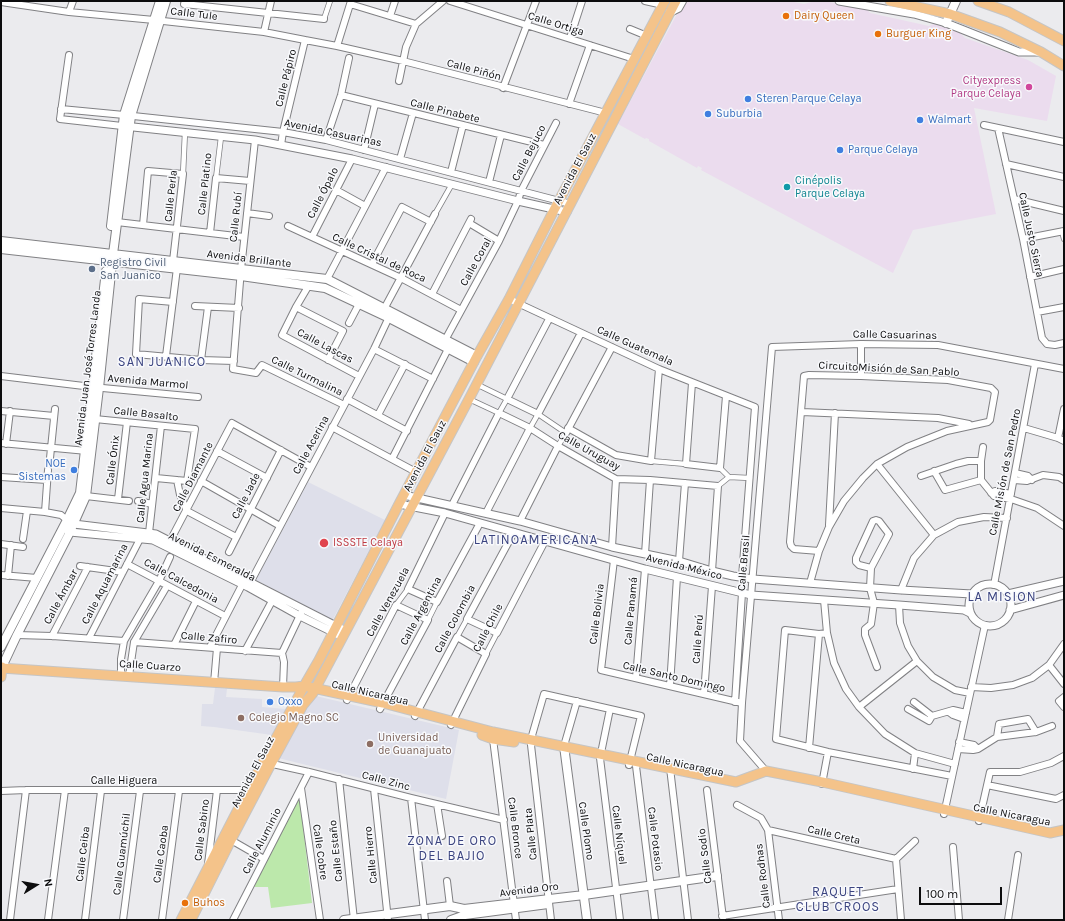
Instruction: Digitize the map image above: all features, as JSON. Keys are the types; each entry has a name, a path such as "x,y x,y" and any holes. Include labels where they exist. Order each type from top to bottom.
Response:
{"main road":[{"name":"Avenida Juan José Torres Landa","path":"157,20 160,1"},
{"name":"Avenida Juan José Torres Landa","path":"110,257 117,222 127,115 157,20 166,1"},
{"name":"Avenida El Sauz","path":"181,920 248,790 314,691 469,399 676,1"},
{"path":"670,12 678,8 682,1"},
{"path":"890,1 1000,32 1041,52 1064,66"},
{"path":"948,18 956,1"},
{"path":"978,1 1009,12 1064,41"},
{"name":"Avenida El Sauz","path":"191,920 231,840 301,688 335,630 401,500 475,359 509,299 664,3"},
{"path":"648,35 658,37"},
{"path":"607,110 619,113"},
{"name":"Avenida Juan José Torres Landa","path":"1,677 2,667 17,635 67,530 86,496 88,451 126,126"},
{"name":"Avenida Brillante","path":"1,241 175,265 327,279 445,345 475,359"},
{"name":"Avenida Brillante","path":"1,249 110,257"},
{"name":"Avenida Brillante","path":"241,272 325,288 359,304 387,313"},
{"name":"Avenida Juan José Torres Landa","path":"71,522 80,493 95,419 96,388"},
{"name":"Avenida Juan José Torres Landa","path":"1,647 37,578 67,530"},
{"name":"Calle Cuarzo","path":"2,667 301,688"},
{"name":"Calle Nicaragua","path":"301,688 531,742 600,755 670,771 737,788 767,774 822,784 945,812 1050,833 1064,830"},
{"name":"Calle Nicaragua","path":"452,723 493,739 531,742"},
{"name":"Calle Plomo","path":"564,748 587,920"},
{"name":"Calle Nicaragua","path":"979,819 1051,836 1064,833"},
{"name":"Avenida Oro","path":"452,920 465,915 515,906 717,878"},
{"name":"Avenida Oro","path":"344,920 388,918 450,906 464,909 515,906"}],"street":[{"path":"69,12 73,1"},
{"path":"264,32 270,12 271,1"},
{"path":"184,4 270,12 324,19 330,1"},
{"path":"390,16 395,1"},
{"path":"399,81 406,47 416,24 443,1"},
{"name":"Calle Ortiga","path":"450,1 634,59"},
{"path":"503,88 536,1"},
{"path":"570,38 582,1"},
{"path":"645,1 664,3"},
{"path":"838,1 914,14 948,18"},
{"name":"Calle Tule","path":"1,2 25,3 69,12 264,32 337,46"},
{"path":"337,46 350,2 416,24"},
{"path":"630,28 648,35"},
{"name":"Calle Pápiro","path":"281,145 305,40"},
{"path":"569,104 590,45"},
{"name":"Calle Piñón","path":"337,46 403,61 569,104 607,110"},
{"path":"61,109 69,56"},
{"path":"326,140 341,95 349,58"},
{"name":"Calle Pinabete","path":"341,95 544,145"},
{"path":"364,150 375,104"},
{"name":"Avenida Casuarinas","path":"557,206 521,191 326,140 283,132 61,109 60,119 255,140 386,167 518,202 569,208"},
{"path":"400,159 413,113"},
{"name":"Calle Bejuco","path":"521,191 556,123"},
{"path":"451,172 463,125"},
{"path":"984,125 1064,142"},
{"name":"Calle Justo Sierra","path":"998,128 1042,338 1047,344 1055,345 1064,343"},
{"name":"Calle Perla","path":"166,356 173,302 185,132"},
{"path":"489,182 501,135"},
{"name":"Calle Platino","path":"210,233 221,136"},
{"name":"Calle Rubí","path":"255,140 244,237 233,368 256,373 262,365"},
{"path":"372,164 375,153"},
{"name":"Calle Ópalo","path":"312,237 352,159"},
{"path":"1006,164 1064,177"},
{"path":"327,279 386,167"},
{"path":"143,224 148,171 183,174"},
{"path":"216,178 250,181"},
{"name":"Calle Acerina","path":"214,682 214,648 225,616 247,584 280,526 374,349 401,278 452,184"},
{"path":"336,190 365,206"},
{"name":"Calle Coral","path":"392,460 433,379 445,345 461,310 499,241 518,202 521,191"},
{"path":"1014,199 1064,211"},
{"path":"372,264 402,207 431,222"},
{"path":"247,213 269,216"},
{"path":"432,294 470,221 499,241"},
{"path":"117,222 244,237"},
{"name":"Calle Cristal de Roca","path":"288,226 401,278 461,310"},
{"path":"1022,239 1063,231 1064,239"},
{"path":"1030,277 1064,270"},
{"path":"309,285 296,307 343,331 328,360"},
{"path":"173,302 139,299 136,354 201,360 234,360"},
{"name":"Calle Guatemala","path":"509,299 549,319 659,369 755,408 750,478"},
{"path":"349,322 359,304"},
{"path":"195,306 238,308"},
{"path":"201,360 208,307"},
{"name":"Calle Lascas","path":"296,307 282,335 359,376"},
{"path":"1037,312 1064,307"},
{"path":"452,505 549,319"},
{"path":"486,513 581,333"},
{"path":"861,344 861,376"},
{"name":"Calle Casuarinas","path":"772,347 861,344 938,345 1064,369"},
{"path":"520,521 558,446 612,347"},
{"name":"Calle Brasil","path":"767,774 740,741 772,347"},
{"path":"374,349 433,379"},
{"path":"378,415 405,364"},
{"name":"Calle Misión de San Pedro","path":"994,585 1035,364"},
{"name":"Calle Turmalina","path":"262,365 378,415 406,431"},
{"path":"651,461 659,369"},
{"name":"Avenida Marmol","path":"1,376 96,388 198,397"},
{"name":"CircuitoMisión de San Pablo","path":"819,552 794,549 790,542 802,412 802,382 804,376 861,376 948,380 991,388 995,392 995,396 990,420 988,422 972,425"},
{"path":"686,464 692,383"},
{"name":"Calle Uruguay","path":"476,384 538,414 567,431 616,455 651,461 720,468"},
{"path":"726,396 720,468 729,477"},
{"name":"Calle Uruguay","path":"469,399 530,428 558,446 616,479 650,480 718,486"},
{"path":"1058,438 1064,409"},
{"path":"1,410 54,412 50,458"},
{"path":"10,411 4,443 88,451"},
{"path":"802,412 938,418 972,425"},
{"path":"829,527 835,413"},
{"name":"Calle Basalto","path":"95,419 195,429 187,481 177,480"},
{"name":"Calle Ónix","path":"118,499 127,422"},
{"name":"Calle Diamante","path":"170,541 232,423 281,450"},
{"path":"810,583 819,552 829,527 844,501 863,478 878,464 907,447 947,431 972,425"},
{"name":"Calle Agua Marina","path":"149,533 161,426"},
{"path":"332,427 416,472"},
{"path":"1024,428 1064,441"},
{"path":"983,448 981,480 994,496 1011,497 1037,508 1064,526"},
{"path":"281,450 311,467"},
{"name":"Calle Jade","path":"229,552 281,450"},
{"path":"217,452 267,478"},
{"path":"921,476 968,461 981,461"},
{"path":"878,464 934,535"},
{"path":"45,512 48,470"},
{"path":"934,471 944,490 981,480"},
{"path":"1015,473 1028,476 1032,480"},
{"path":"1014,480 1027,481 1043,475 1059,477 1064,480"},
{"path":"1,477 47,480"},
{"path":"712,571 718,486 729,477 750,478 742,577"},
{"path":"156,478 177,480 180,495 187,511 236,537"},
{"path":"612,547 616,479"},
{"path":"645,554 650,480"},
{"path":"201,481 251,508 280,526"},
{"path":"679,561 685,483"},
{"path":"86,496 130,501"},
{"name":"Avenida México","path":"401,500 645,569 751,595 899,604 964,610 970,612"},
{"path":"138,501 152,504"},
{"name":"Avenida México","path":"414,503 452,505 520,521 612,547 679,561 733,576 753,579 870,588 972,594"},
{"path":"1,508 61,515 71,522"},
{"path":"23,539 27,511"},
{"name":"Calle Venezuela","path":"348,698 396,605 408,589 445,513"},
{"path":"901,590 914,558 934,535 958,522 984,517 1007,518"},
{"path":"871,568 859,565 856,562 856,558 873,521 876,520 879,521 889,534 871,568 870,588 874,603 871,624 866,629 865,635 877,667"},
{"name":"Avenida Esmeralda","path":"71,522 156,534 247,584 272,601 300,616 344,634"},
{"name":"Calle Argentina","path":"382,706 480,522"},
{"name":"Avenida Esmeralda","path":"67,530 153,540 301,608 335,630"},
{"path":"126,538 127,530"},
{"name":"Calle Colombia","path":"416,714 514,532"},
{"name":"Calle Aquamarina","path":"89,638 140,539"},
{"name":"Calle Chile","path":"452,723 544,541"},
{"path":"1,544 23,546"},
{"path":"8,576 10,546"},
{"path":"125,676 121,658 124,641 170,557"},
{"name":"Calle Bolivia","path":"601,670 614,560"},
{"name":"Calle Calcedonia","path":"127,564 196,602 225,616"},
{"path":"80,566 123,572"},
{"name":"Calle Ámbar","path":"52,636 88,567"},
{"name":"Calle Panamá","path":"636,678 645,569"},
{"path":"1,575 37,578"},
{"path":"730,590 733,576"},
{"path":"670,686 677,577"},
{"path":"1008,594 1064,581"},
{"path":"984,585 994,585 1002,588 1008,594 1010,610 1004,620 993,626 984,625 977,621 970,612 969,603 972,594 977,588 984,585"},
{"path":"125,676 134,642 167,586"},
{"name":"Calle Perú","path":"704,694 712,586"},
{"path":"408,589 437,602"},
{"path":"735,702 742,593"},
{"path":"1010,610 1064,595"},
{"path":"824,600 827,633 834,663 846,689 859,707 885,734 915,753 955,764"},
{"path":"245,651 272,601"},
{"path":"174,645 196,602"},
{"path":"899,604 900,624 908,646 917,661 939,680 955,690 970,693"},
{"path":"396,605 428,620"},
{"path":"283,687 284,662 282,653 300,616 301,608"},
{"path":"467,619 497,633"},
{"path":"945,812 984,625"},
{"path":"827,633 819,634 786,630 776,739 828,752 952,776"},
{"path":"809,748 819,634"},
{"path":"17,635 124,641"},
{"path":"457,637 486,654"},
{"name":"Calle Zafiro","path":"134,642 282,653"},
{"path":"971,686 990,688 1012,685 1032,678 1049,664 1064,644"},
{"path":"859,707 917,661"},
{"path":"1049,664 1064,684"},
{"name":"Calle Santo Domingo","path":"601,670 742,703"},
{"path":"531,742 544,694 641,716 633,763"},
{"path":"1064,697 1059,702 1064,707"},
{"path":"564,748 577,701"},
{"path":"914,702 932,716 929,722 909,710 914,702"},
{"name":"Calle Níquel","path":"610,709 600,755 620,920"},
{"path":"932,716 954,710 965,716"},
{"path":"997,737 999,724 1028,719 1036,732"},
{"path":"958,749 978,749 997,737 1036,732 1052,726"},
{"name":"Calle Bronce","path":"493,739 516,920"},
{"name":"Calle Plata","path":"531,742 551,920"},
{"path":"959,742 974,745 978,749"},
{"path":"822,784 828,752"},
{"path":"912,769 915,753"},
{"path":"979,819 990,772 1020,772 1051,763 1064,756"},
{"name":"Calle Zinc","path":"267,763 504,820"},
{"name":"Calle Potasio","path":"633,763 651,888 654,920"},
{"path":"670,771 688,920"},
{"name":"Calle Aluminio","path":"233,920 309,772"},
{"name":"Calle Estaño","path":"338,779 354,919"},
{"path":"987,785 1056,799 1064,795"},
{"name":"Calle Cobre","path":"301,788 320,920"},
{"name":"Calle Hierro","path":"374,789 388,918"},
{"path":"10,920 26,790"},
{"name":"Calle Higuera","path":"1,792 26,790 248,790"},
{"path":"48,920 65,790"},
{"name":"Calle Sabino","path":"206,873 217,790"},
{"name":"Calle Sodio","path":"707,790 723,918"},
{"name":"Calle Ceiba","path":"85,920 101,791"},
{"name":"Calle Guamúchil","path":"123,920 140,791"},
{"name":"Calle Caoba","path":"162,920 179,791"},
{"path":"410,798 425,920"},
{"path":"437,804 442,836"},
{"path":"738,805 761,818 768,830"},
{"name":"Calle Creta","path":"768,830 896,859"},
{"name":"Calle Rodhas","path":"768,830 779,920"},
{"path":"231,840 264,859"},
{"path":"900,920 896,859 916,841"},
{"path":"953,847 960,920"},
{"path":"1008,920 1018,854"},
{"path":"447,881 450,906"},
{"path":"723,918 898,889"}],"shaded area":[{"name":"Parque Celaya","path":"684,1 789,1 804,4 815,1 823,1 866,8 870,13 929,26 934,24 959,32 965,38 1028,60 1056,76 1047,121 974,108 996,214 913,230 893,273 701,170 702,168 698,166 697,168 649,141 649,139 645,139 618,124"},
{"name":"ISSSTE Celaya","path":"308,482 385,520 332,621 256,580"},
{"name":"Colegio Magno SC","path":"215,688 227,689 226,697 262,699 262,707 286,709 272,735 201,726 202,704 213,704"},
{"name":"Universidad de Guanajuato","path":"316,696 459,730 446,799 278,758 303,709"}],"green space":[{"path":"299,792 312,903 271,908 268,887 254,887"}],"place":[{"name":"Dairy Queen","path":"786,16"},
{"name":"Burguer King","path":"878,34"},
{"name":"Cityexpress Parque Celaya","path":"1029,87"},
{"name":"Steren Parque Celaya","path":"748,99"},
{"name":"Suburbia","path":"708,114"},
{"name":"Walmart","path":"920,120"},
{"name":"Parque Celaya","path":"840,150"},
{"name":"Cinépolis Parque Celaya","path":"787,187"},
{"name":"Registro Civil San Juanico","path":"92,269"},
{"name":"NOE Sistemas","path":"74,470"},
{"name":"ISSSTE Celaya","path":"324,543"},
{"name":"Oxxo","path":"270,702"},
{"name":"Colegio Magno SC","path":"241,718"},
{"name":"Universidad de Guanajuato","path":"370,744"},
{"name":"Buhos","path":"185,903"}],"district":[{"name":"SAN JUANICO","path":"162,362"},
{"name":"LATINOAMERICANA","path":"536,540"},
{"name":"LA MISION","path":"1002,597"},
{"name":"ZONA DE ORO DEL BAJIO","path":"452,848"},
{"name":"RAQUET CLUB CROOS","path":"838,900"}]}
